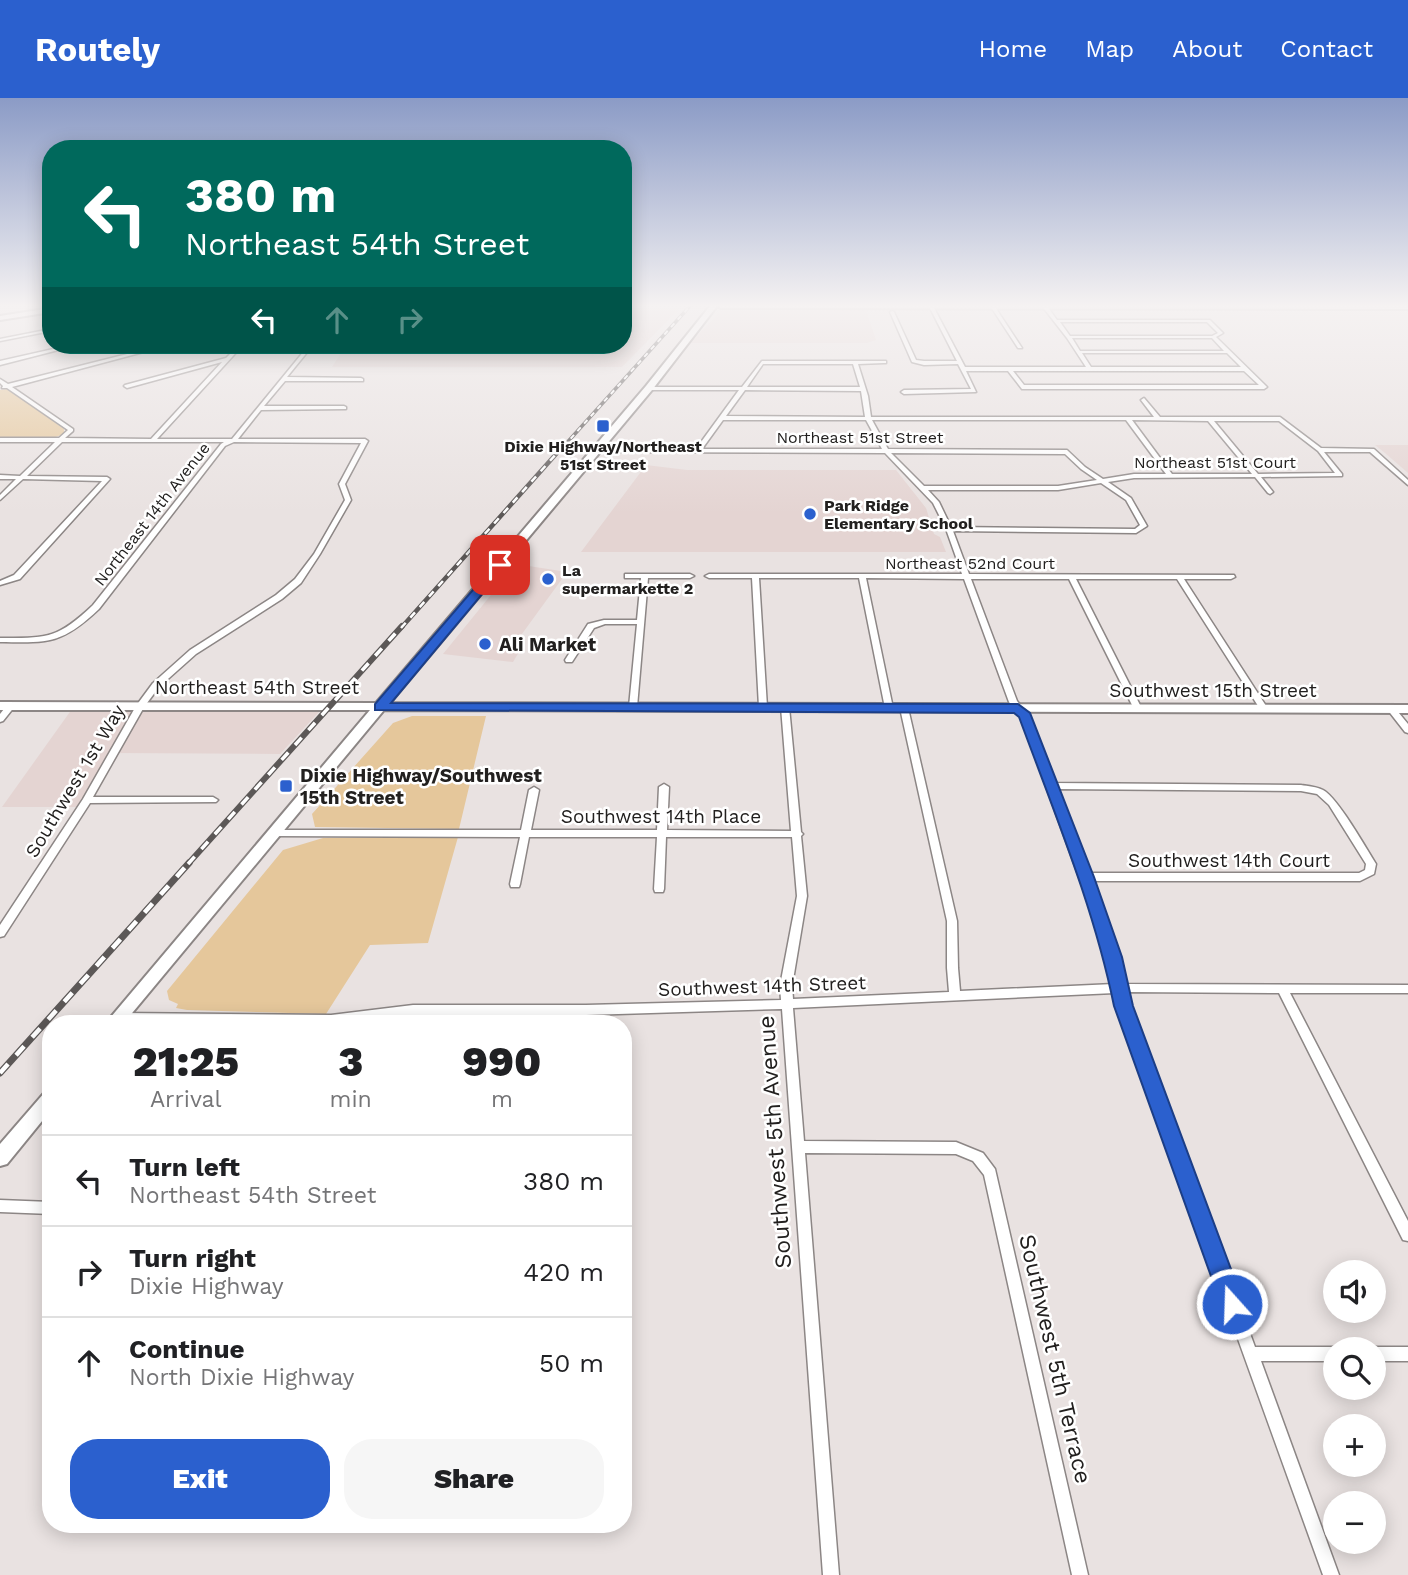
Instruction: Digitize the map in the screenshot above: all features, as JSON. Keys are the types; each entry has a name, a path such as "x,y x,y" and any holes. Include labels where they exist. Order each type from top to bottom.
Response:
{"main road":[{"path":"120,1015 659,375"},
{"name":"Northeast 54th Street","path":"5,706 1018,709"},
{"name":"Southwest 15th Street","path":"1018,709 1408,709"},
{"path":"0,1158 42,1108"}],"street":[{"path":"0,388 51,375"},
{"path":"127,386 168,375"},
{"path":"153,440 213,375"},
{"name":"Northeast 14th Avenue","path":"0,640 44,640 66,635 96,607 223,445 234,440 287,375"},
{"path":"698,450 752,375"},
{"path":"858,375 865,396 868,418 886,451 925,488 936,502 950,529 1013,702 1025,716 1086,877 1113,957 1124,1006 1331,1575"},
{"path":"904,392 974,391 967,375"},
{"path":"1014,375 1023,387 1264,387 1252,375"},
{"path":"284,379 361,380"},
{"path":"0,381 71,430 0,498"},
{"path":"649,388 861,389"},
{"path":"1144,400 1158,418"},
{"path":"260,408 344,408"},
{"path":"721,418 1280,419 1320,450 1372,450 1408,483"},
{"path":"1128,419 1170,475"},
{"path":"1210,419 1270,492"},
{"path":"0,440 234,440"},
{"name":"Southwest 1st Way","path":"0,933 87,800 141,706 177,664 279,597 306,572 348,500 342,484 365,441 234,440"},
{"name":"Northeast 51st Street","path":"596,451 632,454 653,450 1067,452 1083,468 1103,481"},
{"name":"Northeast 51st Court","path":"925,488 1058,488 1134,476 1339,475 1320,450"},
{"path":"0,477 107,479 18,577 2,583"},
{"path":"950,529 1136,531 1144,526 1129,499 1103,481"},
{"path":"628,576 690,576"},
{"name":"Northeast 52nd Court","path":"709,576 1231,577"},
{"path":"633,707 645,577"},
{"path":"755,577 763,707"},
{"path":"862,577 889,708"},
{"path":"1072,577 1138,709"},
{"path":"1179,577 1264,709"},
{"path":"569,660 591,626 604,622 640,622"},
{"path":"0,719 5,706"},
{"name":"Southwest 5th Avenue","path":"785,708 802,896 788,968 788,1004 831,1575"},
{"path":"904,708 951,921 954,942 951,979 956,996"},
{"path":"1391,709 1408,730"},
{"name":"Southwest 14th Court","path":"1052,786 1301,788 1321,792 1332,803 1371,864 1370,872 1360,877 1086,877"},
{"path":"659,889 664,787"},
{"path":"515,884 534,790"},
{"path":"87,800 212,800"},
{"name":"Southwest 14th Place","path":"273,833 798,834"},
{"name":"Southwest 14th Street","path":"372,1015 413,1010 586,1010 788,1004 1120,988 1408,989"},
{"path":"1282,988 1408,1235"},
{"name":"Southwest 5th Terrace","path":"799,1147 956,1148 978,1157 990,1174 1080,1575"},
{"path":"0,1206 42,1208"},
{"path":"1250,1354 1323,1354"},
{"path":"1386,1354 1408,1354"}],"shaded area":[{"path":"9,389 64,429 64,434 50,439 0,439 0,390"},
{"path":"1375,445 1408,445 1408,473 1385,453"},
{"path":"646,465 687,470 896,470 926,508 934,534 940,537 946,552 581,552"},
{"path":"516,564 567,572 519,638 519,652 513,662 443,654"},
{"path":"72,709 319,712 280,754 110,753 79,807 2,807"},
{"path":"412,716 486,716 459,829 315,827 312,814 393,723"},
{"path":"458,837 428,943 370,945 326,1014 187,1010 176,1008 178,1004 169,1000 167,991 283,850 323,838"}],"railway":[{"path":"564,446 628,375"},
{"path":"401,628 565,444"},
{"path":"188,864 402,626"},
{"path":"52,1015 189,863"},
{"path":"0,1073 42,1026"}],"place":[{"name":"Dixie Highway/Northeast 51st Street","path":"603,426"},
{"name":"Park Ridge Elementary School","path":"810,514"},
{"name":"La supermarkette 2","path":"548,579"},
{"name":"Ali Market","path":"485,644"},
{"name":"Dixie Highway/Southwest 15th Street","path":"286,786"}],"route":[{"path":"500,565 380,707 1018,709 1025,716 1086,877 1113,957 1124,1006 1232,1304"}]}
